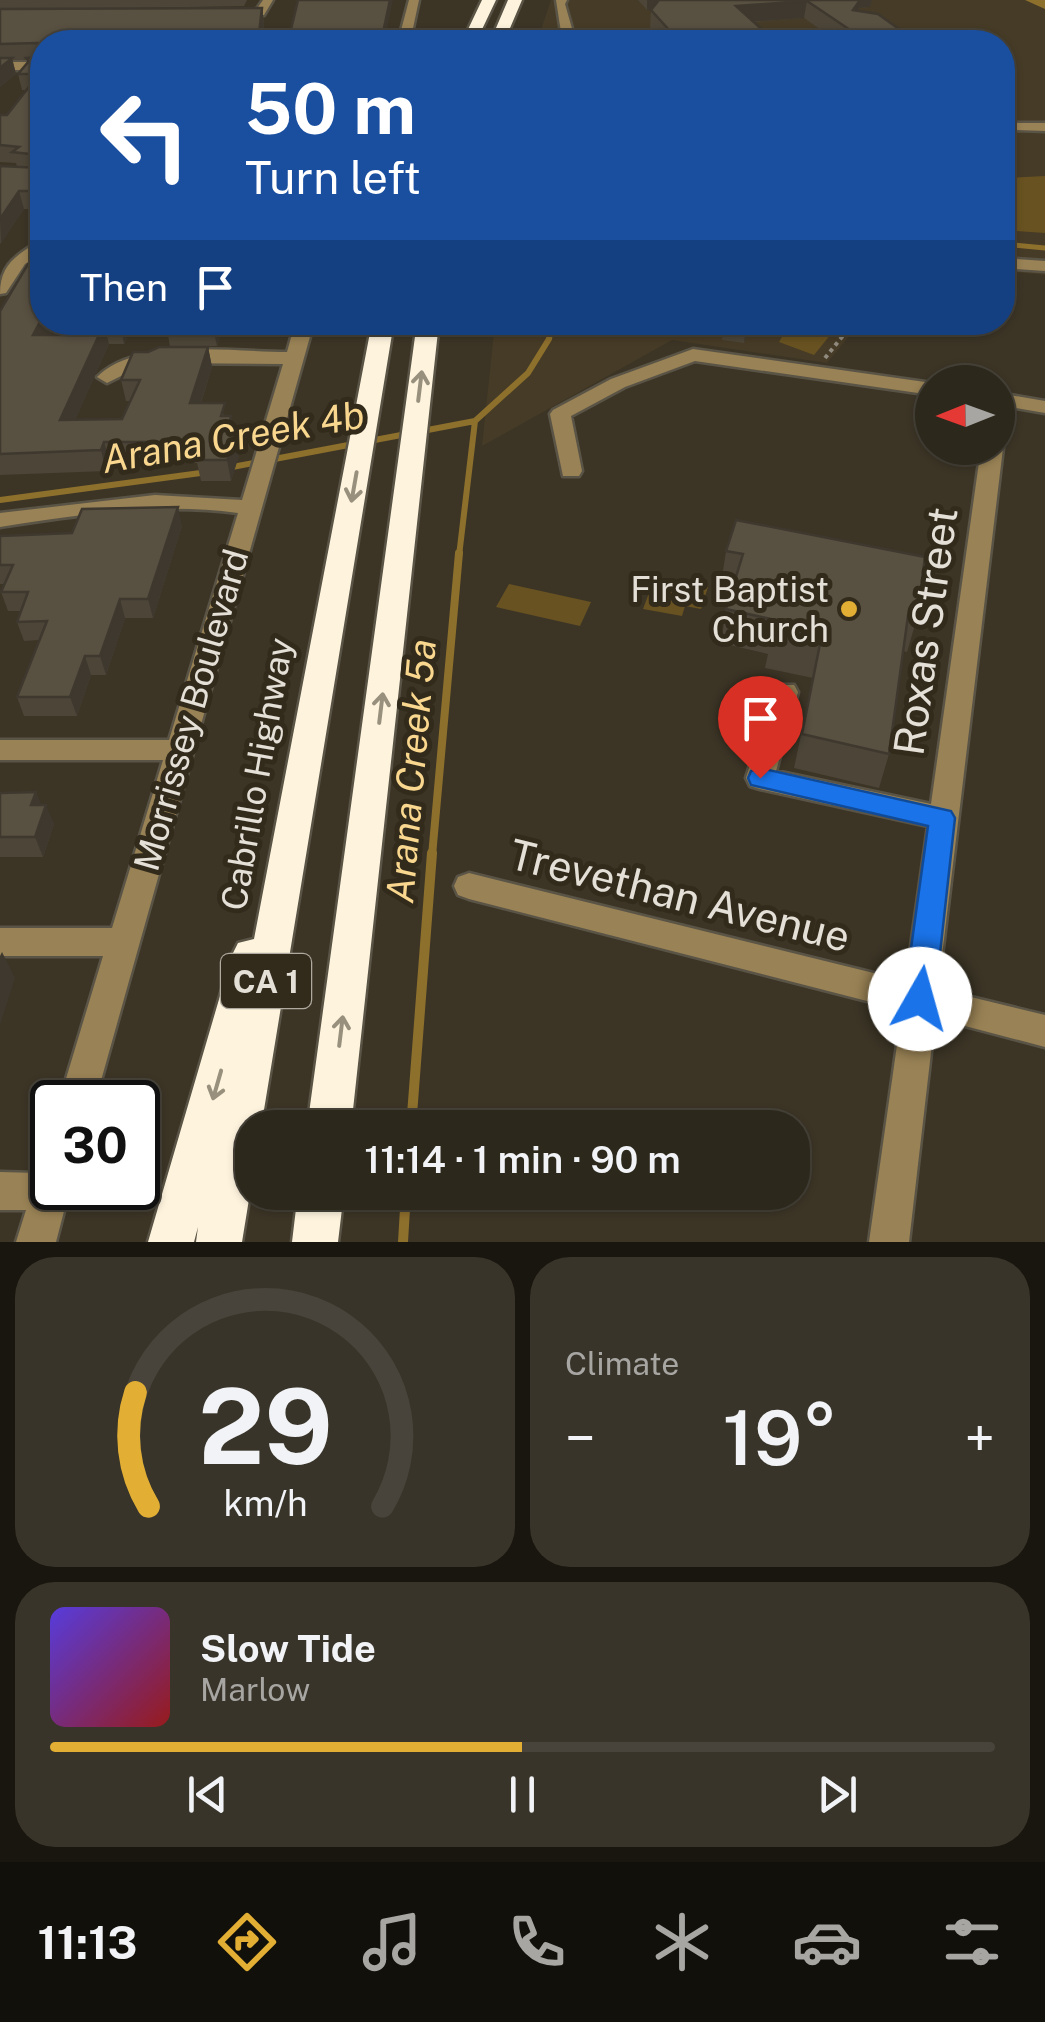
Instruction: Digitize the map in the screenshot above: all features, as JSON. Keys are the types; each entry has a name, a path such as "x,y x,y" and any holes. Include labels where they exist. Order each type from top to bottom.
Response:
{"highway":[{"path":"474,30 489,0"},
{"path":"502,30 514,0"},
{"name":"Cabrillo Highway","path":"219,1242 381,335"},
{"name":"CA 1","path":"331,1110 426,335"},
{"path":"170,1242 230,1038 313,720"},
{"path":"315,1242 319,1210"}],"street":[{"path":"216,13 260,12 268,0"},
{"path":"407,30 414,0"},
{"path":"562,0 566,30"},
{"path":"0,66 30,66"},
{"path":"1015,125 1045,127"},
{"path":"0,289 19,261 30,255"},
{"path":"1015,264 1045,266"},
{"name":"Morrissey Boulevard","path":"83,1080 301,335"},
{"path":"570,472 560,414 618,384 694,355 915,387"},
{"path":"107,377 136,361 163,357 294,358"},
{"path":"1015,402 1045,406"},
{"name":"Roxas Street","path":"889,1242 990,465"},
{"path":"0,520 144,499 200,500 250,508"},
{"path":"785,692 760,778 942,818"},
{"path":"0,750 180,750"},
{"name":"Trevethan Avenue","path":"470,886 1045,1030"},
{"path":"0,942 124,942"},
{"path":"0,1191 30,1190"},
{"path":"36,1242 46,1210"}],"path":[{"path":"813,372 843,335"}],"shaded area":[{"path":"551,0 1045,0 1045,275 1015,272 1015,30 541,30"},
{"path":"1045,176 1045,233 1015,231 1015,177"},
{"path":"494,335 850,335 827,363 672,340 482,446"},
{"path":"783,335 830,335 814,355 779,342"},
{"path":"655,577 708,587 701,609 685,606 682,616 643,609"},
{"path":"509,584 591,602 580,626 496,607"}],"building":[{"path":"298,0 390,0 384,30 291,30"},
{"path":"659,0 860,0 853,10 878,14 900,30 850,30 807,1 736,6 763,30 669,30 651,10"},
{"path":"262,8 259,30 30,30 30,43 0,44 0,9"},
{"path":"26,58 30,58 30,74 18,74 29,61"},
{"path":"30,86 30,154 12,152 19,147 0,145 0,115 7,115"},
{"path":"0,166 30,168 30,191 19,191 0,219"},
{"path":"28,264 30,335 99,335 60,420 122,419 140,380 121,380 133,352 159,347 208,347 190,403 225,403 221,416 231,416 228,428 237,428 227,460 197,460 203,442 104,442 101,450 0,454 0,311"},
{"path":"178,507 148,599 120,599 100,656 85,656 70,697 17,697 47,621 17,622 28,592 1,592 13,565 0,565 0,536 72,533 82,509"},
{"path":"736,520 925,557 917,618 908,616 889,754 802,734 820,644 771,633 775,620 726,609 743,554 726,551"},
{"path":"36,792 31,805 46,805 35,837 0,837 0,793"}],"waterway":[{"path":"1035,0 1045,3"},
{"path":"1015,245 1045,248"},
{"path":"475,421 528,373 550,335"},
{"name":"Arana Creek 4b","path":"227,468 475,421"},
{"name":"Arana Creek 5a","path":"459,556 475,421"},
{"name":"Arana Creek 4b","path":"0,500 208,472"},
{"name":"Arana Creek 5a","path":"432,856 459,553"},
{"name":"Arana Creek 5a","path":"412,1110 432,853"},
{"name":"Arana Creek 5a","path":"403,1242 405,1210"}],"place":[{"name":"First Baptist Church","path":"849,609"}],"route":[{"path":"760,778 942,818 920,999"}]}
